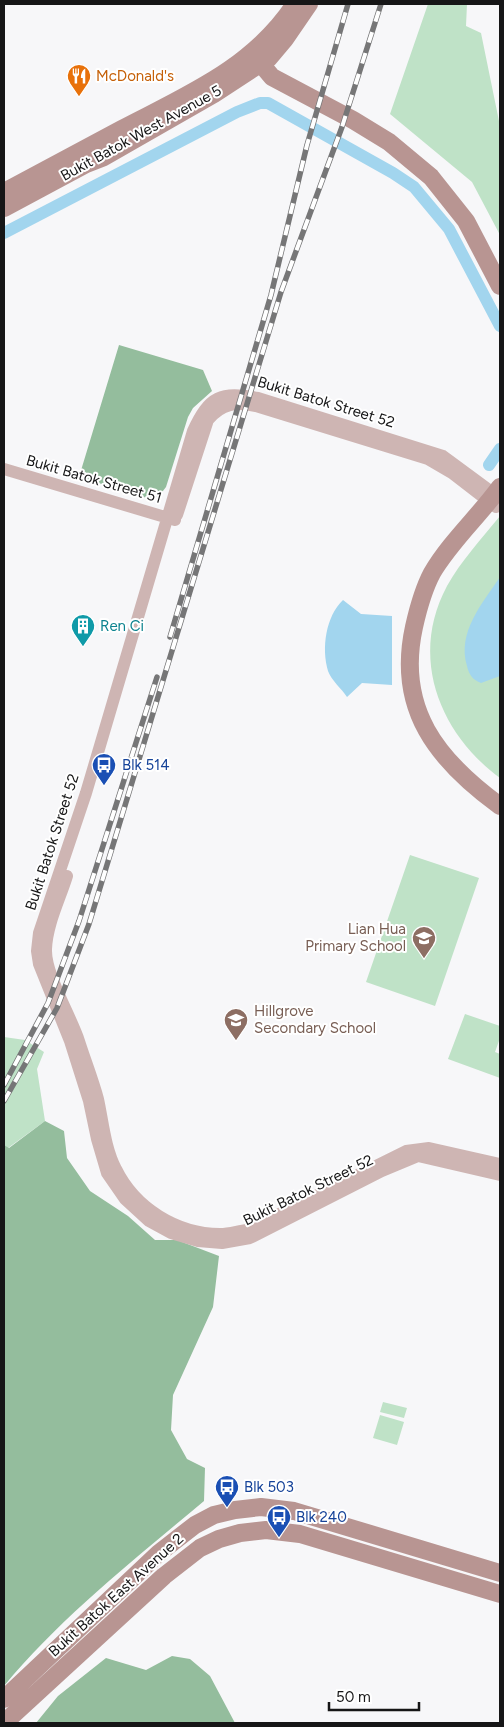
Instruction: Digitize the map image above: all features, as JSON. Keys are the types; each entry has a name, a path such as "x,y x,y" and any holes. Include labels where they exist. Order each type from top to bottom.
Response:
{"street":[{"name":"Bukit Batok West Avenue 5","path":"4,208 86,164 104,157 214,94 260,55 295,4"},
{"name":"Bukit Batok West Avenue 5","path":"4,192 209,85 260,55 285,39 309,4"},
{"path":"260,55 292,77 365,117 430,164 466,202 500,263"},
{"path":"260,55 272,77 353,120 389,142 418,165 460,210 500,286"},
{"name":"Bukit Batok Street 52","path":"497,498 428,459 256,406 229,404 216,410 208,420 171,519 86,793 39,933 37,951 39,964 70,1041 89,1101 107,1173 125,1199 149,1221 171,1233 198,1241 222,1243 250,1238 382,1171 418,1156 500,1175"},
{"name":"Bukit Batok Street 51","path":"4,469 171,519"},
{"path":"497,498 438,584 426,615 420,661 427,699 442,733 465,763 500,791"},
{"path":"497,498 436,568 422,594 410,650 410,679 422,719 442,755 462,777 500,806"},
{"name":"Bukit Batok Street 52","path":"171,519 94,795 47,942 48,962 78,1038 98,1099 105,1137 116,1169 132,1193 154,1213 175,1225 200,1232 222,1234 247,1230 406,1151 428,1148 500,1164"},
{"name":"Bukit Batok East Avenue 2","path":"4,1699 159,1553 195,1525 214,1516 261,1507 294,1511 500,1573"},
{"name":"Bukit Batok East Avenue 2","path":"4,1723 164,1576 200,1548 219,1538 266,1530 300,1534 500,1594"}],"green space":[{"path":"428,4 467,4 466,26 481,33 500,126 500,235 472,182 390,114"},
{"path":"119,345 203,370 212,391 193,408 188,417 166,487 159,496 147,498 79,477"},
{"path":"500,516 500,778 479,760 461,739 446,716 436,692 431,666 431,640 436,613 447,586 465,559"},
{"path":"410,855 479,878 435,1006 366,982"},
{"path":"465,1014 500,1026 500,1038 495,1052 500,1054 500,1078 448,1059"},
{"path":"4,1037 25,1040 44,1052 37,1069 45,1121 8,1148 4,1145"},
{"path":"45,1121 64,1131 67,1158 90,1191 128,1216 155,1240 177,1240 219,1256 213,1307 173,1395 171,1430 187,1459 205,1468 204,1501 100,1589 49,1636 4,1686 4,1145 9,1148"},
{"path":"383,1402 407,1408 404,1418 380,1412"},
{"path":"380,1415 404,1422 397,1445 373,1438"},
{"path":"172,1656 190,1659 210,1676 235,1723 36,1723 58,1696 106,1658 146,1670"}],"water":[{"path":"500,577 500,676 481,683 474,679 469,672 465,654 465,642 473,619"},
{"path":"343,600 361,614 392,616 392,685 362,683 347,697 329,674 325,643 332,615"}],"waterway":[{"path":"4,233 237,112 260,103 268,103 393,173 414,187 449,229 500,326"},
{"path":"489,465 500,449"}],"railway":[{"path":"170,637 271,295 307,145 348,4"},
{"path":"4,1101 57,1008 89,924 281,292 342,127 381,4"},
{"path":"4,1085 48,1003 79,921 157,677"}],"place":[{"name":"McDonald's","path":"79,97"},
{"name":"Ren Ci","path":"83,647"},
{"name":"Blk 514","path":"104,786"},
{"name":"Lian Hua Primary School","path":"424,959"},
{"name":"Hillgrove Secondary School","path":"236,1041"},
{"name":"Blk 503","path":"227,1508"},
{"name":"Blk 240","path":"279,1538"}]}
